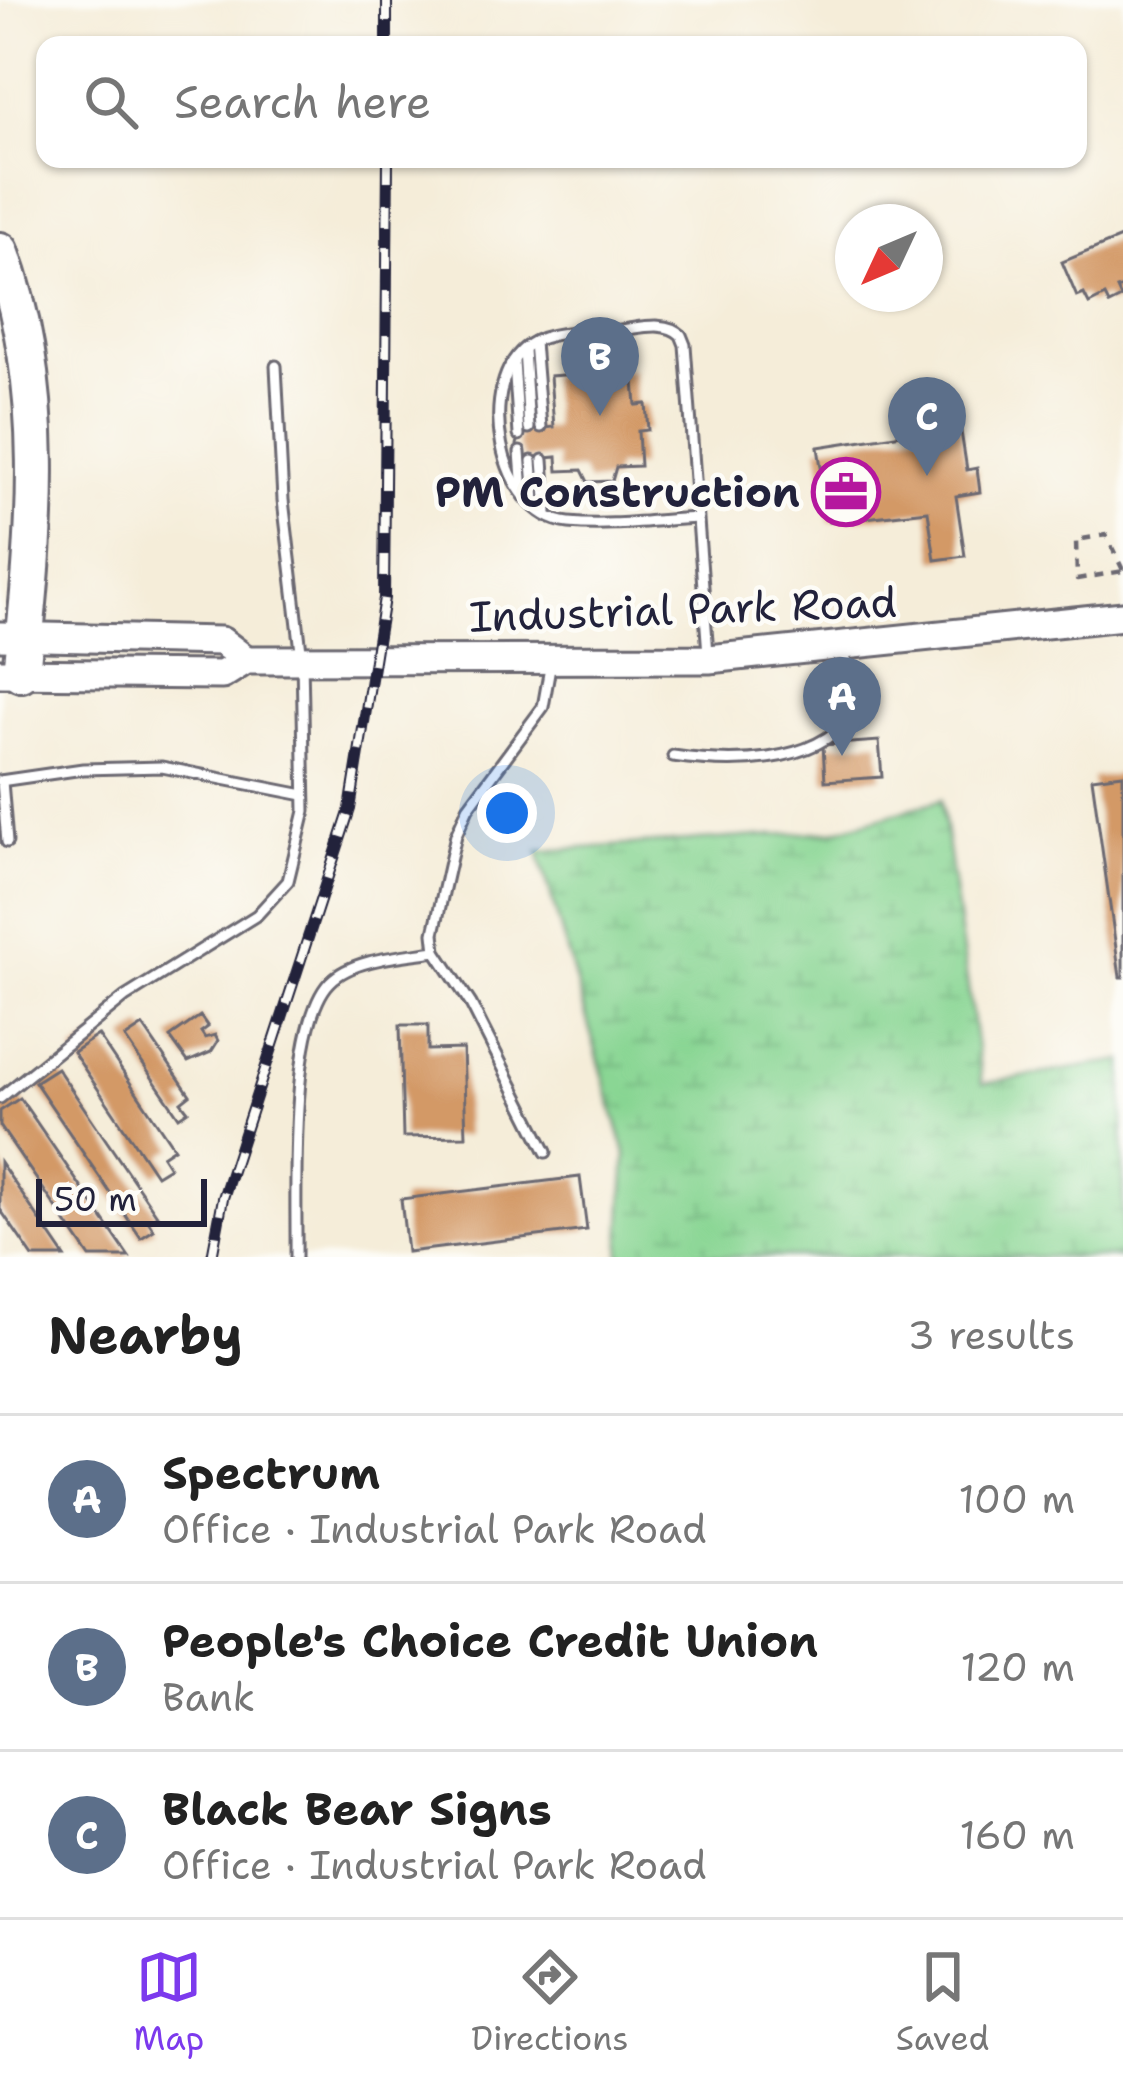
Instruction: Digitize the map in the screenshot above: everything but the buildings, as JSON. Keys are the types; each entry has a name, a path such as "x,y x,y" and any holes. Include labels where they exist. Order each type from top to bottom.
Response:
{"highway":[{"path":"0,251 24,329 33,420 35,537 12,655"}],"main road":[{"name":"Industrial Park Road","path":"12,655 222,675 246,660 709,659 1123,616"}],"lane":[{"path":"697,518 567,523 535,502 505,471 500,435 503,390 513,359 534,342 565,335 662,326 681,335 697,518 709,659"},
{"path":"530,430 534,342"},
{"path":"524,350 530,430"},
{"path":"513,359 530,430"},
{"path":"0,1098 125,998 200,954 276,899 298,854 304,795 302,659 283,500 276,366"},
{"path":"520,452 524,492"},
{"path":"535,502 538,460 547,512"},
{"path":"673,755 711,761 804,752 850,717 845,648"},
{"path":"546,1152 472,1004 436,951 434,920 468,808 543,707 551,662"},
{"path":"7,842 1,781 82,769 162,767 304,795"},
{"path":"296,1257 300,1078 321,994 341,973 436,951"}],"path":[{"path":"1106,536 1123,571 1077,579 1076,540 1106,536"}],"green space":[{"path":"941,800 982,1084 1123,1060 1123,1257 620,1257 626,1154 538,851 833,831"}],"railway":[{"path":"387,0 387,36"},
{"path":"212,1257 223,1198 350,809 384,598 388,168"}],"place":[{"name":"People's Choice Credit Union","path":"600,416"},
{"name":"Black Bear Signs","path":"927,476"},
{"name":"PM Construction","path":"846,492"},
{"name":"Spectrum","path":"842,756"}]}
